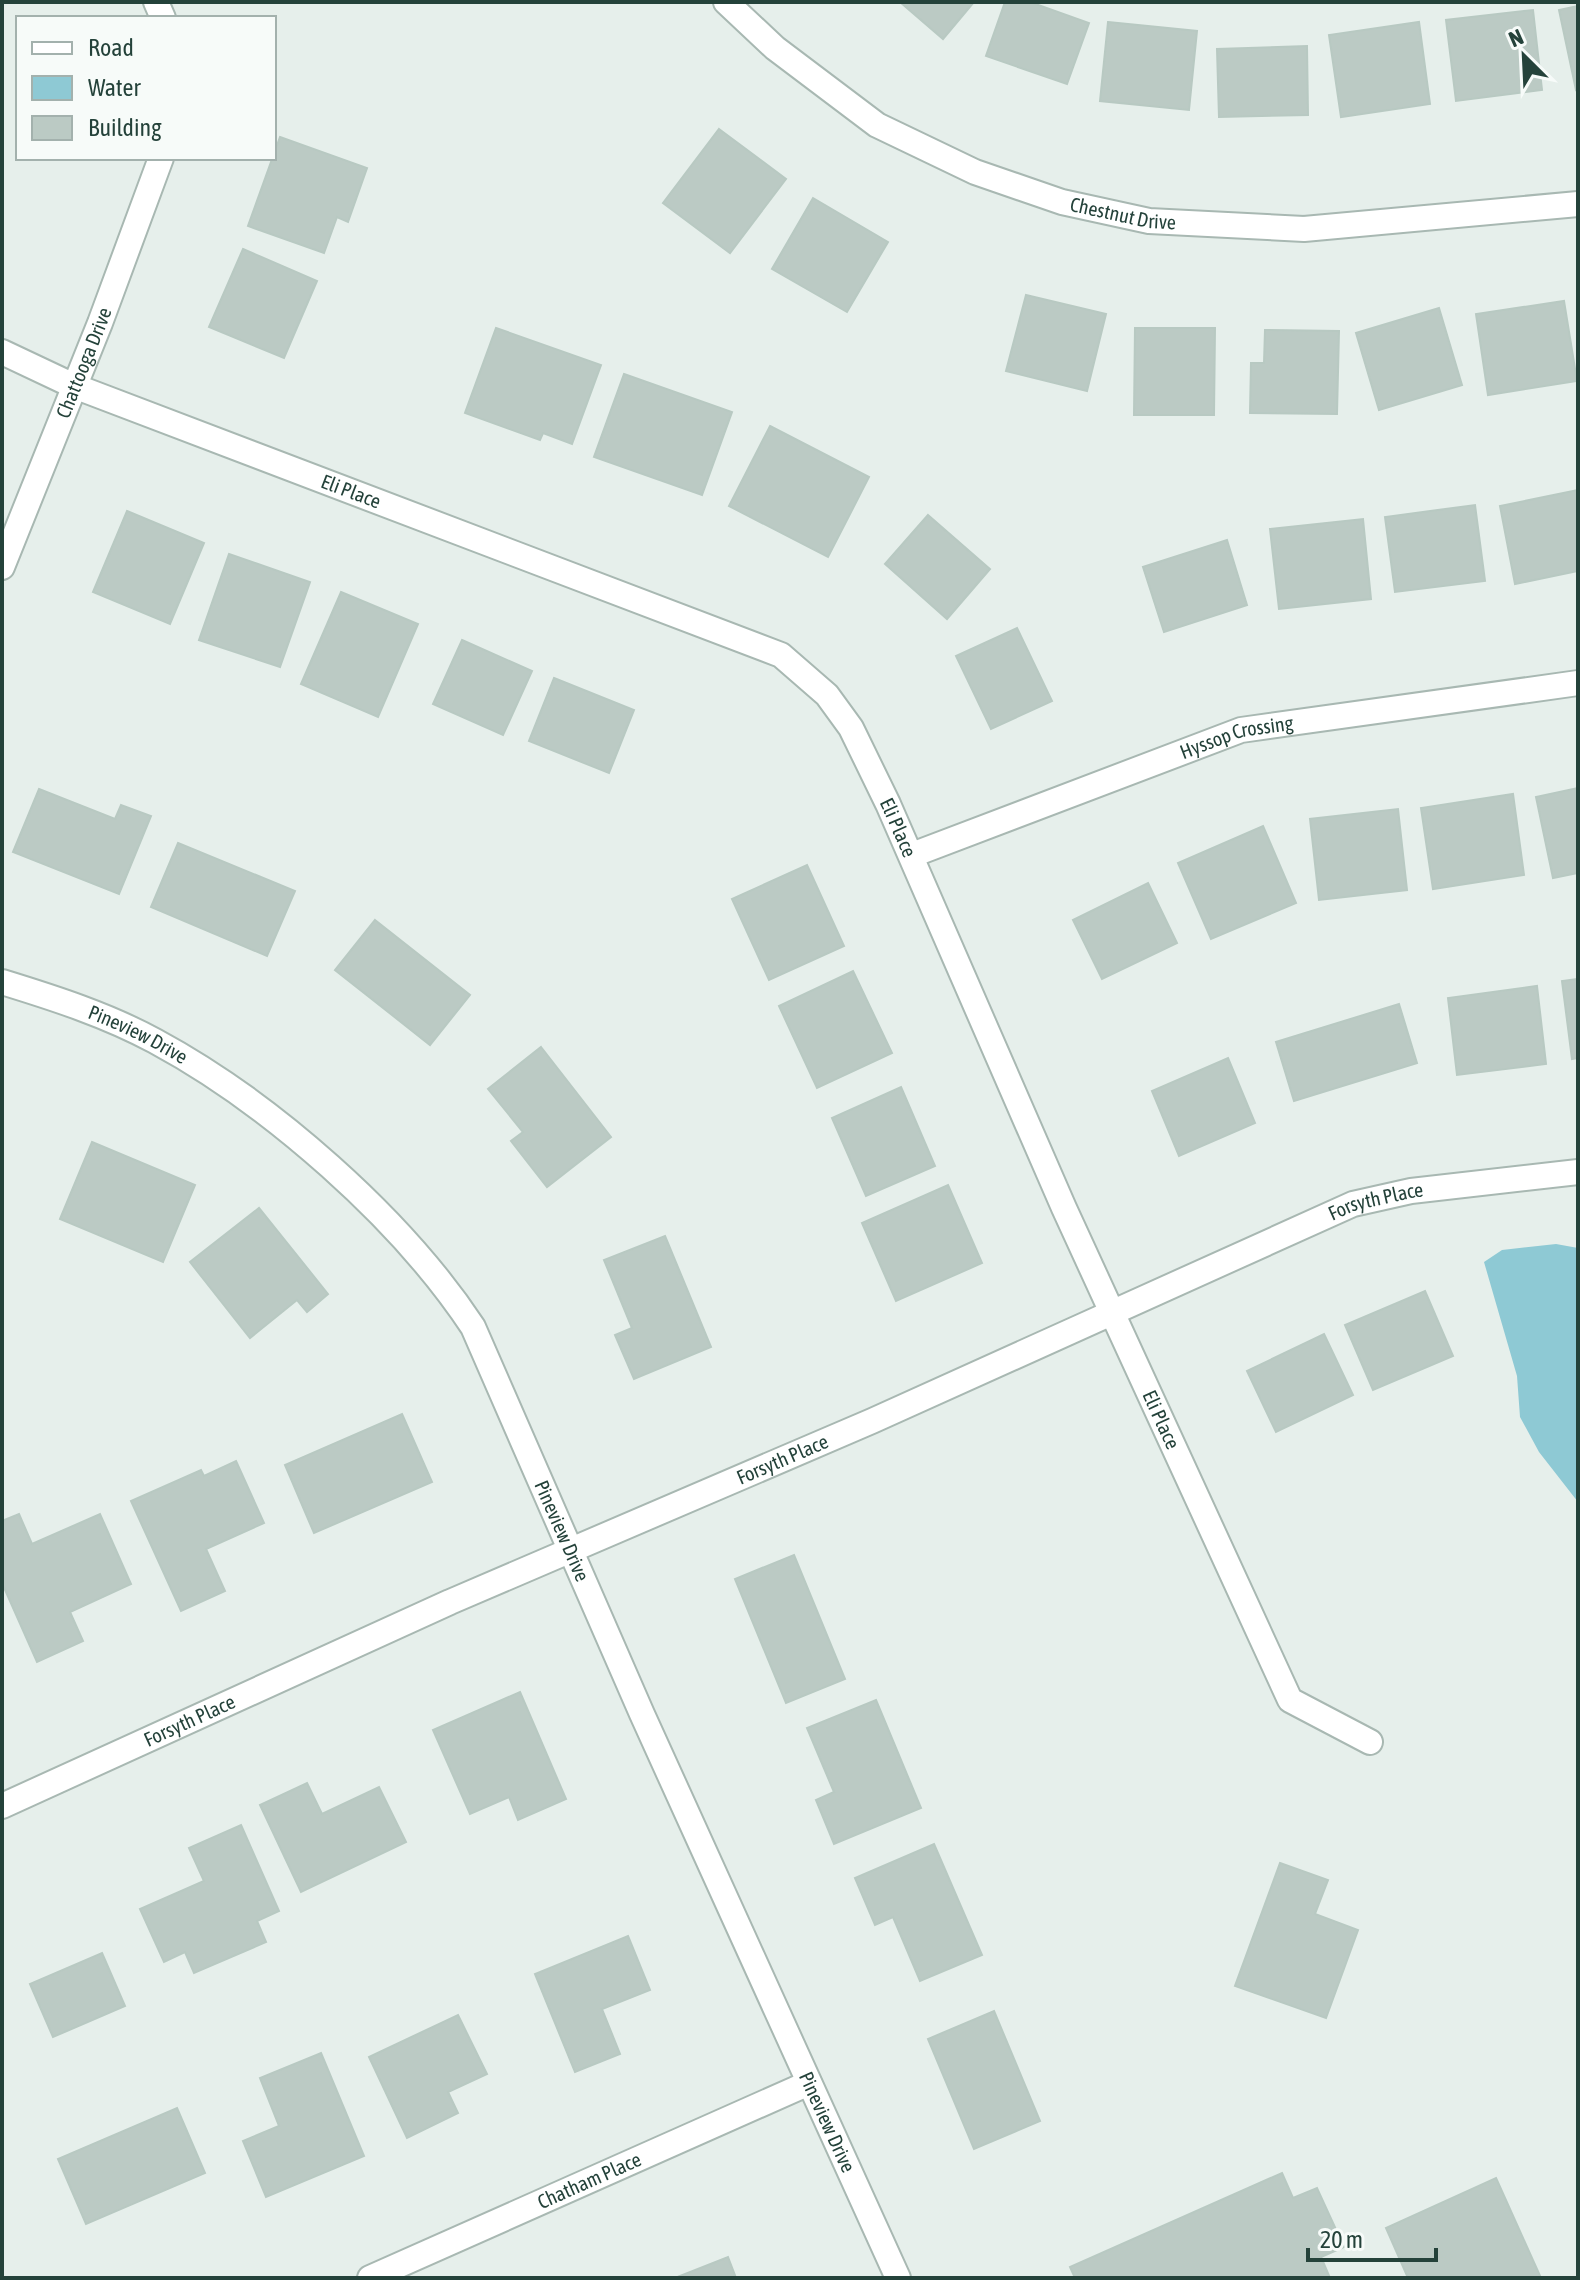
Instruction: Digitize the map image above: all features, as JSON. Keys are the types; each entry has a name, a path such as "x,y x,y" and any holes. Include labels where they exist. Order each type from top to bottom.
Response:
{"street":[{"name":"Chestnut Drive","path":"726,2 775,48 877,125 975,172 1062,202 1149,221 1304,229 1578,204"},
{"name":"Chattooga Drive","path":"2,567 160,160"},
{"name":"Eli Place","path":"2,352 74,386 781,655 827,695 851,728 912,855 1111,1311 1290,1700 1370,1742"},
{"name":"Hyssop Crossing","path":"912,855 1241,730 1578,683"},
{"name":"Pineview Drive","path":"2,982 72,1004 154,1040 230,1087 266,1114 367,1203 449,1290 473,1327 898,2278"},
{"name":"Forsyth Place","path":"2,1806 450,1602 572,1551 1353,1204 1411,1191 1578,1172"},
{"name":"Chatham Place","path":"370,2278 809,2083"}],"water":[{"path":"1556,1244 1578,1248 1578,1502 1539,1452 1520,1417 1517,1376 1484,1262 1502,1250"}],"building":[{"path":"900,2 974,2 943,39"},
{"path":"1005,2 1030,2 1089,23 1067,84 986,56"},
{"path":"1578,6 1578,89 1576,90 1559,10"},
{"path":"1533,10 1542,90 1456,101 1446,20"},
{"path":"1108,22 1197,31 1189,110 1100,101"},
{"path":"1419,22 1430,104 1341,117 1329,35"},
{"path":"1307,46 1308,115 1219,117 1217,49"},
{"path":"719,129 786,179 730,253 663,203"},
{"path":"280,137 367,168 348,222 337,217 324,253 248,226 272,160 276,160"},
{"path":"813,198 888,242 847,312 772,269"},
{"path":"243,249 317,281 284,358 209,327"},
{"path":"1026,295 1106,314 1087,391 1006,371"},
{"path":"1564,301 1577,381 1488,395 1476,314"},
{"path":"1439,308 1462,385 1379,410 1356,333"},
{"path":"496,328 601,365 572,444 543,433 540,440 465,413"},
{"path":"1135,328 1215,328 1214,415 1134,415"},
{"path":"1265,330 1339,331 1337,414 1250,413 1251,363 1264,363"},
{"path":"624,374 732,412 702,495 594,457"},
{"path":"770,426 869,477 828,557 729,506"},
{"path":"1578,490 1578,571 1515,584 1500,506"},
{"path":"1475,505 1485,581 1395,592 1385,517"},
{"path":"127,511 204,543 170,624 93,592"},
{"path":"928,515 990,569 947,619 885,564"},
{"path":"1363,519 1371,599 1279,609 1270,529"},
{"path":"1227,540 1247,605 1164,632 1143,567"},
{"path":"229,554 310,582 280,667 199,640"},
{"path":"341,592 418,624 378,717 301,684"},
{"path":"1017,628 1052,701 991,729 956,656"},
{"path":"462,640 532,671 503,735 433,704"},
{"path":"554,678 634,710 609,773 529,741"},
{"path":"1578,788 1578,873 1553,878 1536,797"},
{"path":"39,789 115,819 121,805 151,816 119,894 13,852"},
{"path":"1513,794 1524,875 1433,889 1421,808"},
{"path":"1398,809 1407,890 1319,900 1310,819"},
{"path":"1263,826 1296,903 1211,939 1178,863"},
{"path":"178,843 295,891 267,956 151,907"},
{"path":"807,865 844,946 769,980 732,899"},
{"path":"1148,883 1177,943 1102,979 1073,920"},
{"path":"375,920 470,995 430,1045 335,970"},
{"path":"853,971 892,1053 817,1088 779,1006"},
{"path":"1578,979 1578,1058 1572,1059 1562,981"},
{"path":"1537,986 1546,1064 1457,1075 1448,998"},
{"path":"1399,1004 1417,1063 1294,1101 1276,1042"},
{"path":"541,1047 611,1137 547,1187 511,1141 523,1132 488,1089"},
{"path":"1228,1058 1255,1123 1179,1156 1152,1091"},
{"path":"901,1087 935,1166 866,1196 832,1118"},
{"path":"92,1142 195,1185 163,1262 60,1219"},
{"path":"948,1185 982,1263 896,1301 862,1223"},
{"path":"259,1208 328,1294 307,1312 297,1300 250,1338 190,1262"},
{"path":"665,1236 711,1347 634,1379 615,1335 632,1328 604,1260"},
{"path":"1425,1291 1453,1356 1373,1390 1345,1325"},
{"path":"1324,1334 1353,1395 1276,1432 1247,1371"},
{"path":"402,1414 432,1482 314,1533 285,1465"},
{"path":"236,1461 264,1523 206,1549 225,1591 181,1611 131,1501 201,1470 204,1476"},
{"path":"19,1514 32,1544 100,1514 131,1584 70,1612 83,1641 37,1662 2,1583 2,1521"},
{"path":"794,1555 845,1679 786,1703 735,1579"},
{"path":"520,1692 566,1799 518,1820 509,1797 470,1814 433,1730"},
{"path":"876,1700 921,1808 834,1844 816,1800 834,1792 807,1728"},
{"path":"307,1783 322,1814 379,1787 406,1842 301,1892 260,1805"},
{"path":"241,1825 279,1911 257,1921 266,1942 194,1973 185,1952 164,1962 140,1909 204,1881 189,1848"},
{"path":"934,1844 982,1955 920,1981 893,1917 875,1925 855,1878"},
{"path":"1280,1863 1328,1880 1315,1914 1358,1930 1326,2018 1235,1986"},
{"path":"628,1936 650,1990 602,2009 620,2054 575,2072 535,1974"},
{"path":"102,1953 125,2006 53,2037 30,1984"},
{"path":"994,2011 1040,2121 974,2149 928,2039"},
{"path":"458,2015 487,2074 448,2092 458,2113 407,2138 369,2057"},
{"path":"321,2053 364,2156 266,2197 243,2141 279,2126 260,2078"},
{"path":"177,2108 205,2173 86,2224 58,2159"},
{"path":"1282,2173 1293,2198 1317,2188 1344,2247 1321,2257 1330,2278 1075,2278 1070,2267"},
{"path":"1496,2178 1541,2278 1408,2278 1386,2228"},
{"path":"728,2257 736,2278 675,2278"}]}
